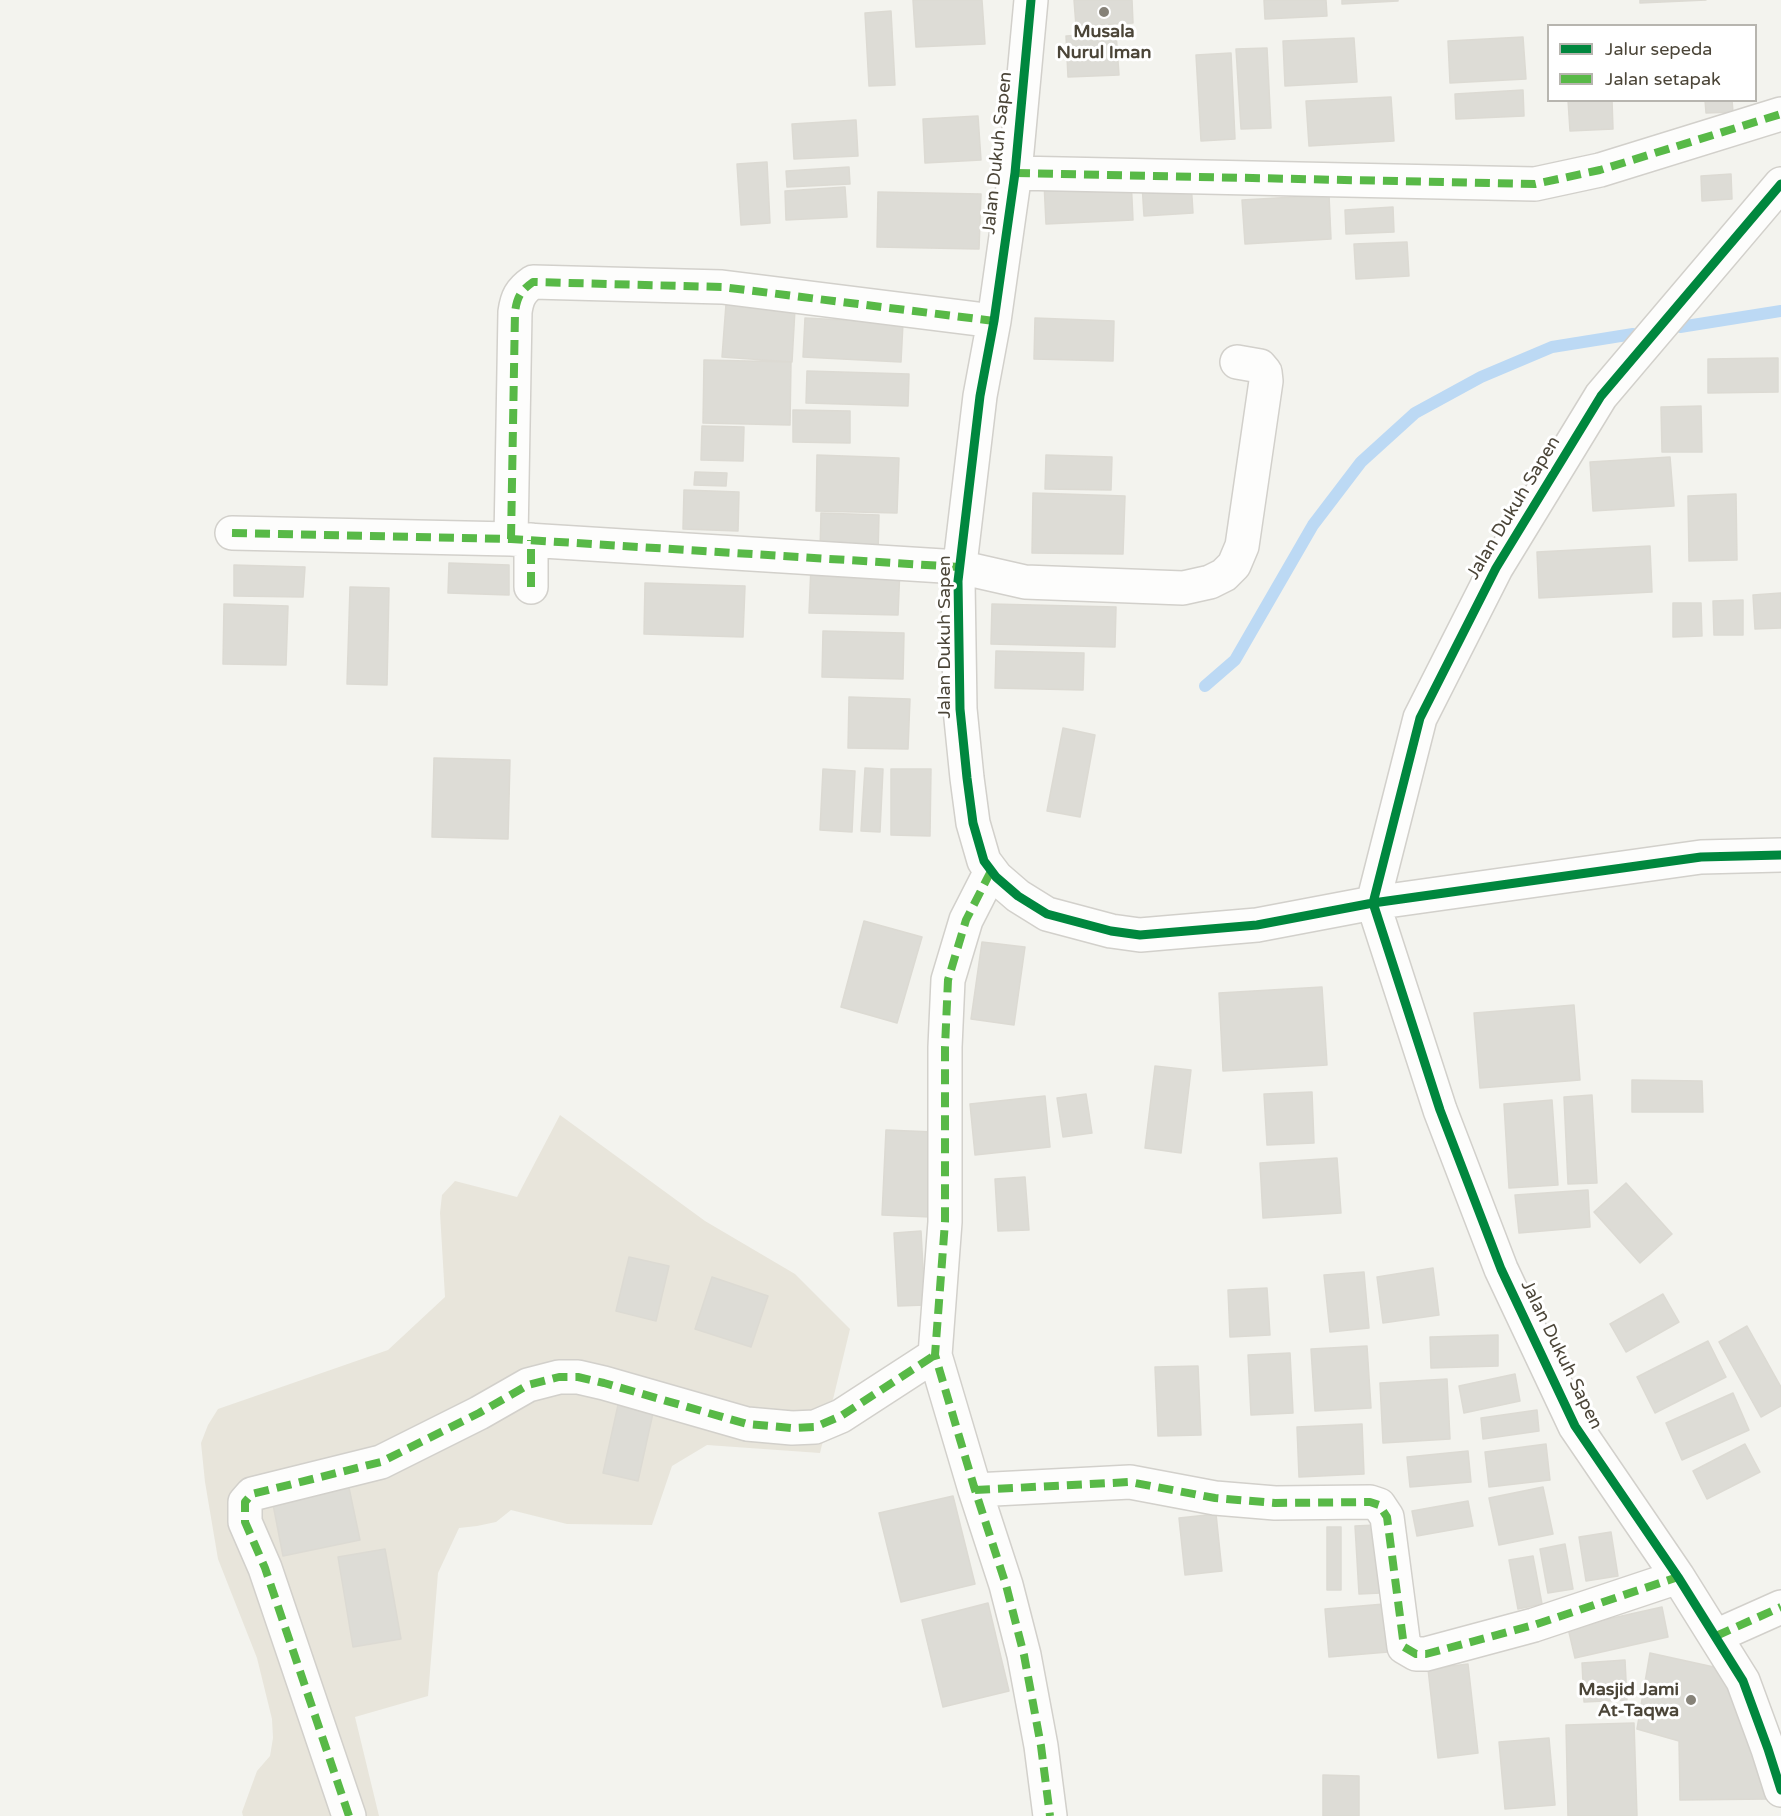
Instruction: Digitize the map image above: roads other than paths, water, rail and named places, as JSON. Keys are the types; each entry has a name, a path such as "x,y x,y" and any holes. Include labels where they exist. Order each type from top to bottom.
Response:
{"street":[{"name":"Jalan Dukuh Sapen","path":"1030,0 1015,172 994,321 980,396 959,567 960,709 966,778 973,823 984,861 991,871 1018,896 1047,914 1111,932 1140,935 1257,925 1373,903"},
{"path":"1015,172 1535,184 1599,170 1781,114"},
{"name":"Jalan Dukuh Sapen","path":"1781,184 1601,396 1496,567 1420,718 1373,903 1440,1110 1501,1269 1575,1426 1678,1577 1743,1681 1781,1790"},
{"path":"531,587 521,539 515,312 517,297 532,282 722,287 994,321"},
{"path":"232,533 521,539 959,567 1025,582 1163,588 1200,585 1224,575 1234,565 1242,546 1266,381 1265,372 1260,366 1237,362"},
{"path":"1373,903 1701,857 1781,855"},
{"path":"991,871 966,920 948,980 945,1047 945,1222 935,1355 1006,1585 1024,1655 1041,1746 1050,1816"},
{"path":"349,1816 264,1568 245,1522 243,1510 245,1502 252,1494 381,1462 479,1413 528,1385 559,1377 578,1377 604,1383 747,1424 792,1428 815,1427 841,1416 935,1355"},
{"path":"975,1490 1131,1482 1215,1498 1275,1503 1370,1502 1379,1505 1387,1517 1404,1647 1416,1653 1426,1654 1534,1625 1678,1577"},
{"path":"1716,1636 1781,1607"}],"waterway":[{"path":"1680,327 1781,311"},
{"path":"1205,686 1235,660 1313,525 1361,462 1415,413 1481,377 1552,347 1633,334"}],"place":[{"name":"Musala Nurul Iman","path":"1104,12"},
{"name":"Masjid Jami At-Taqwa","path":"1691,1700"}]}
